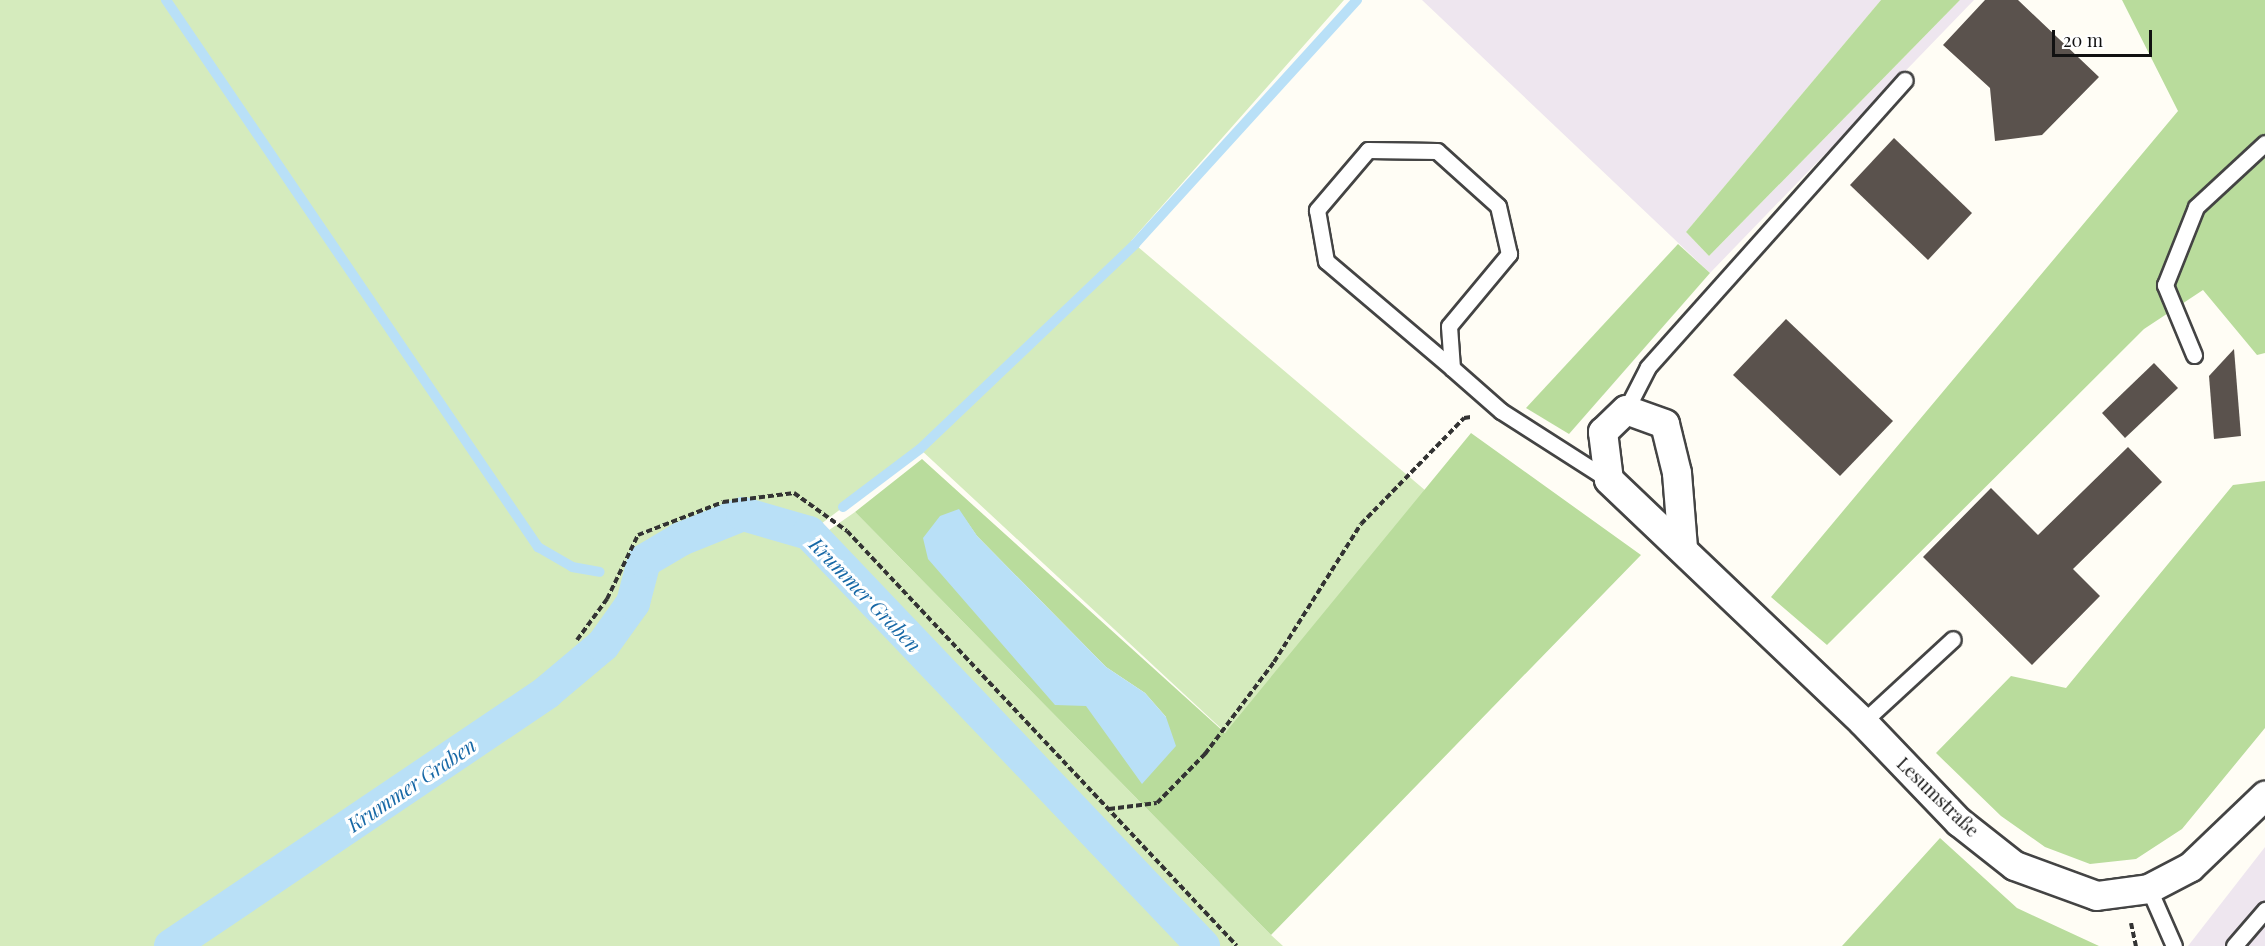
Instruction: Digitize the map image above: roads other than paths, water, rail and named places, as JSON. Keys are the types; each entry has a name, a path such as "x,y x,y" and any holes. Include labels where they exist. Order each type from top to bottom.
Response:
{"street":[{"path":"1609,480 1603,432 1626,410 1665,424 1677,474 1683,548"},
{"name":"Lesumstraße","path":"1609,480 1683,548 1863,722 1959,822 2015,866 2097,896 2149,889 2191,867 2265,796"}],"lane":[{"path":"1626,410 1648,367 1905,80"},
{"path":"2194,355 2165,285 2196,207 2265,143"},
{"path":"1452,368 1449,326 1509,254 1498,206 1437,152 1368,150 1317,210 1326,261 1502,411 1609,480"},
{"path":"1863,722 1953,639"},
{"path":"2149,889 2174,946"},
{"path":"2234,946 2265,910"}],"water":[{"path":"959,509 977,536 1106,667 1145,693 1166,717 1176,746 1142,784 1086,706 1055,705 928,559 923,538 940,516"}],"waterway":[{"path":"166,0 538,547 572,567 600,572"},
{"path":"843,507 920,449 1135,244 1357,0"},
{"name":"Krummer Graben","path":"171,946 547,692 603,645 633,603 644,561 681,539 743,514 809,533 1203,946"}]}
